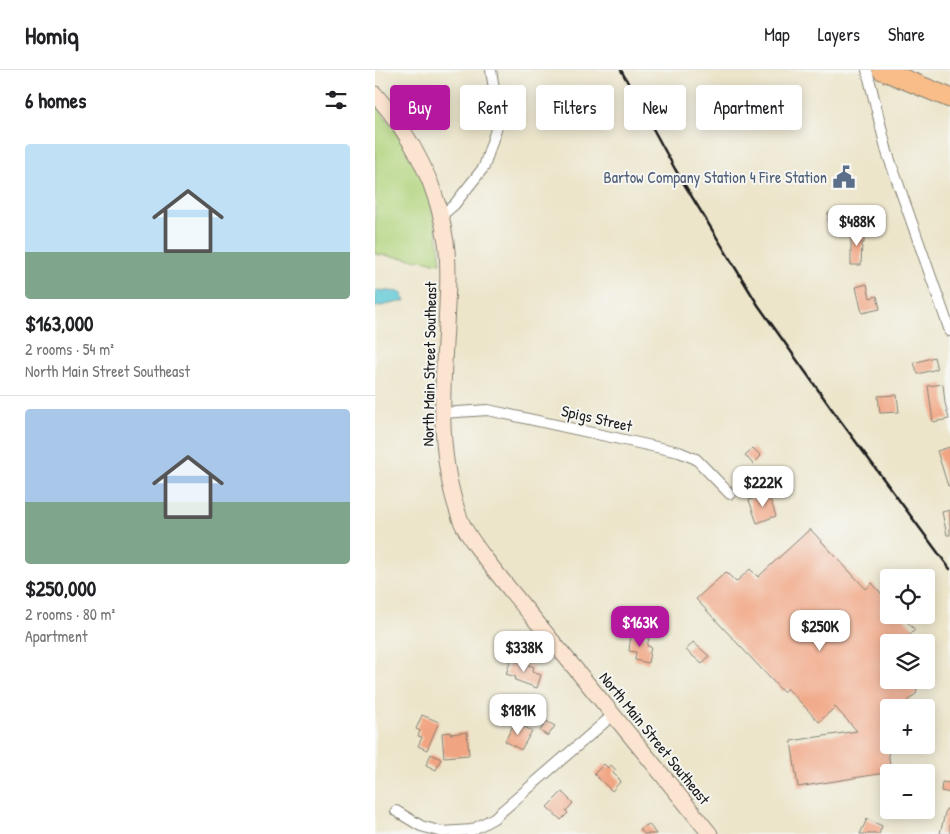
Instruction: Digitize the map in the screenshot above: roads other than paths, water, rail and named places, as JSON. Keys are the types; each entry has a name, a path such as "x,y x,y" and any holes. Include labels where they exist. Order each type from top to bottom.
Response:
{"highway":[{"path":"882,70 950,98"}],"street":[{"path":"441,216 454,205 484,166 499,120 491,70"},
{"path":"867,70 887,152 950,331"},
{"name":"North Main Street Southeast","path":"375,94 395,118 419,158 441,216 446,242 448,288 442,413 443,447 461,521 467,533 503,582 709,834"},
{"name":"Spigs Street","path":"442,413 489,410 679,452 696,459 729,494"},
{"path":"396,811 421,826 442,832 472,830 494,818 613,715"}],"water":[{"path":"375,290 401,292 405,301 375,307"}],"railway":[{"path":"621,70 675,169 758,305 831,408 950,569"}],"place":[{"name":"Bartow Company Station 4 Fire Station","path":"844,177"}]}
